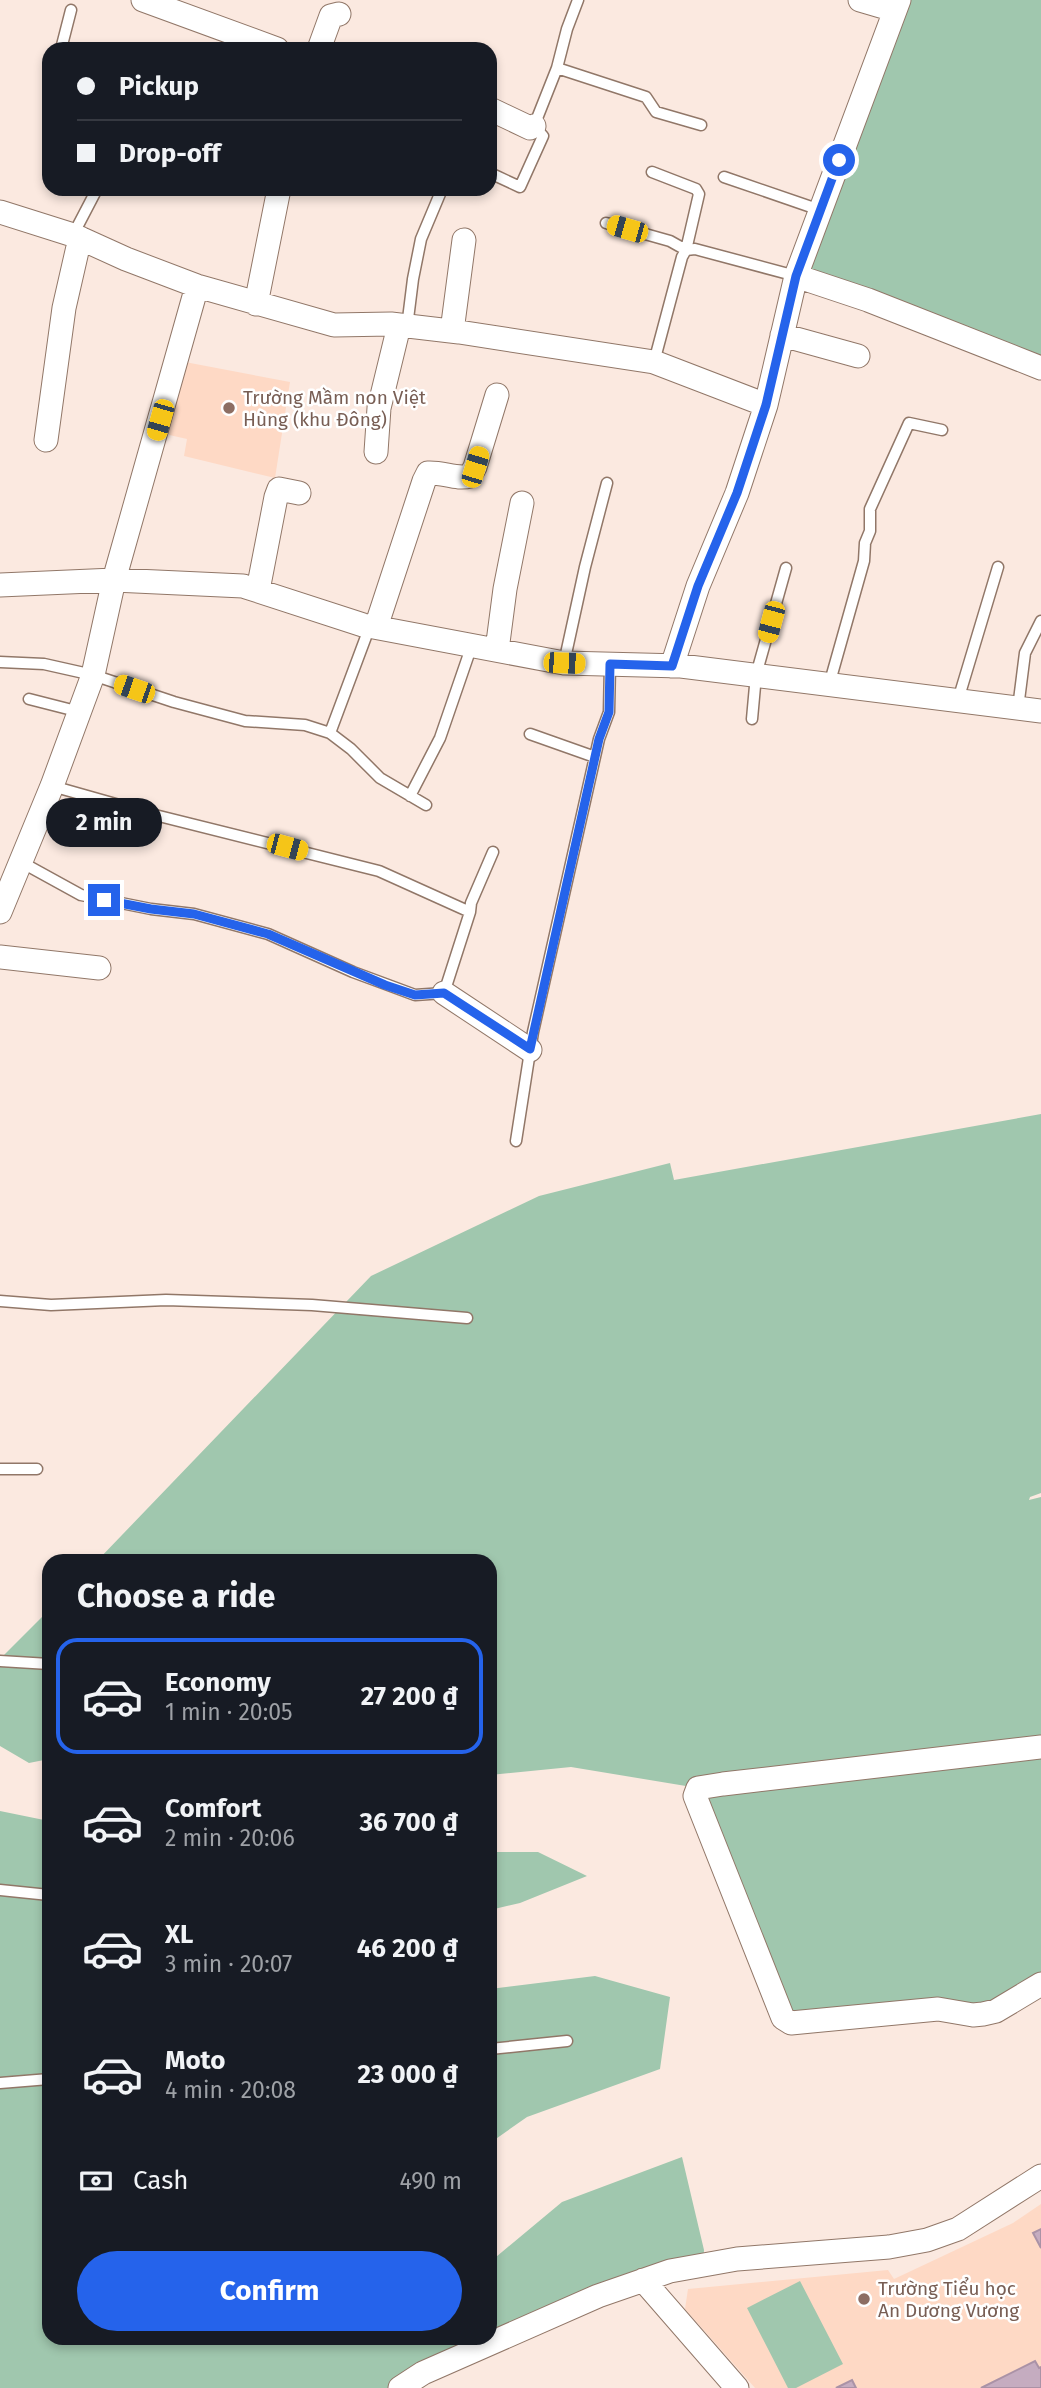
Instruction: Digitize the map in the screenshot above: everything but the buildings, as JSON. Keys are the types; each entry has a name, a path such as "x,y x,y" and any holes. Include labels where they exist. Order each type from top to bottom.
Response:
{"street":[{"path":"144,0 258,42"},
{"path":"672,666 698,586 737,493 766,405 796,276 896,5 860,0"},
{"path":"321,42 328,20 339,14"},
{"path":"497,113 530,128 534,126"},
{"path":"256,304 278,196"},
{"path":"0,212 76,236 126,259 197,286 334,325 403,326 452,331 654,362 766,405"},
{"path":"46,440 76,236"},
{"path":"452,331 464,240"},
{"path":"796,276 868,300 1041,369"},
{"path":"0,912 52,786 93,675 114,580 197,286"},
{"path":"376,452 379,408 403,326"},
{"path":"782,334 858,356"},
{"path":"373,627 428,473 442,472 462,478 470,476 497,395"},
{"path":"257,590 275,497 279,489 299,493"},
{"path":"497,650 505,589 522,503"},
{"path":"0,585 114,580 243,586 373,627 564,663 672,666 1030,709"},
{"path":"0,957 99,968"},
{"path":"444,993 530,1049"},
{"path":"1041,1747 713,1785 698,1788 695,1796 783,2018 791,2022 938,2009 983,2014 996,2011 1041,1984"},
{"path":"497,2340 598,2296 670,2271 737,2259 889,2247 927,2241 958,2229 1041,2176"},
{"path":"643,2280 737,2388"},
{"path":"400,2388 423,2373 485,2345"}],"lane":[{"path":"497,176 520,187 542,136 534,126 557,68 578,0"},
{"path":"63,42 71,9"},
{"path":"557,68 646,97 656,112 701,125"},
{"path":"652,172 696,189 699,194 654,362"},
{"path":"724,177 820,210"},
{"path":"76,236 94,196"},
{"path":"403,326 421,239 439,196"},
{"path":"606,223 670,241 686,250 695,249 796,276"},
{"path":"830,685 864,561 865,543 870,531 870,509 909,423 942,430"},
{"path":"564,663 607,482"},
{"path":"958,700 998,567"},
{"path":"752,719 756,676 786,568"},
{"path":"1030,709 1025,653 1041,621"},
{"path":"330,733 373,627"},
{"path":"410,796 440,738 472,646"},
{"path":"0,662 44,664 93,675 174,702 245,721 305,724 330,733 351,749 380,778 426,805"},
{"path":"516,1141 530,1049 595,757 609,712 610,664"},
{"path":"29,699 80,712"},
{"path":"530,734 595,757"},
{"path":"52,786 151,814 379,871 470,912"},
{"path":"21,862 81,895 151,909 194,914 268,934 353,972 415,995 444,993 471,904 494,852"},
{"path":"0,1301 51,1305 166,1300 299,1304 467,1318"},
{"path":"0,1469 37,1469"},
{"path":"0,1661 42,1664"},
{"path":"0,1890 42,1894"},
{"path":"497,2048 567,2041"},
{"path":"0,2083 42,2080"}],"shaded area":[{"name":"Trường Mầm non Việt Hùng (khu Đông)","path":"185,362 290,382 275,478 184,456 187,439 165,434"},
{"name":"Trường Tiểu học An Dương Vương","path":"1041,2204 1041,2388 755,2388 685,2309 688,2289 888,2270 894,2279 1013,2223"}],"green space":[{"path":"901,0 1041,0 1041,368 796,276"},
{"path":"1041,1114 1041,1493 1029,1500 1041,1497 1041,1982 983,2014 791,2023 698,1788 571,1767 497,1774 497,1554 104,1554 371,1276 539,1196 670,1163 674,1180"},
{"path":"42,1617 42,1760 29,1763 0,1746 0,1659"},
{"path":"0,1811 42,1820 42,2345 497,2345 497,2256 562,2202 682,2157 704,2250 703,2266 403,2388 0,2388"},
{"path":"497,1852 538,1852 587,1876 520,1903 497,1908"},
{"path":"595,1976 670,1997 660,2069 527,2117 497,2138 497,1988"},
{"path":"800,2281 843,2364 796,2388 788,2388 747,2308"}],"place":[{"name":"Trường Mầm non Việt Hùng (khu Đông)","path":"229,408"},
{"name":"Trường Tiểu học An Dương Vương","path":"864,2299"}],"route":[{"path":"104,900 194,914 268,934 385,985 415,995 444,993 530,1049 599,739 609,712 610,664 672,666 698,586 737,493 766,405 796,276 839,160"}]}
